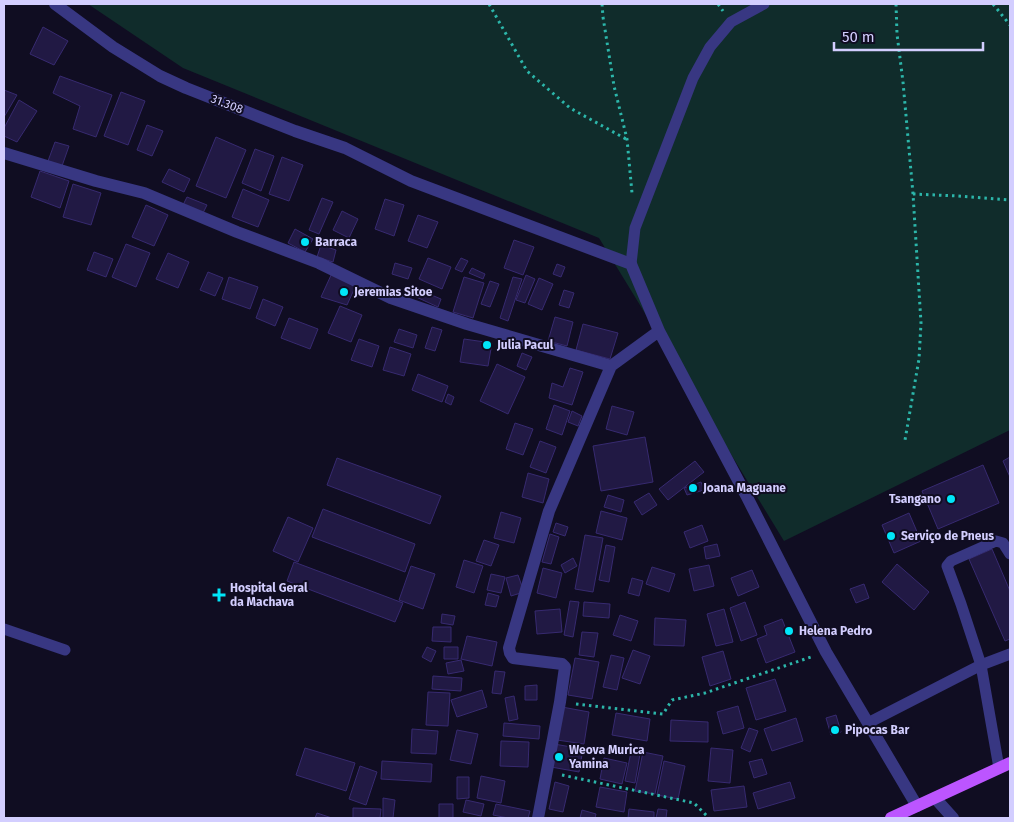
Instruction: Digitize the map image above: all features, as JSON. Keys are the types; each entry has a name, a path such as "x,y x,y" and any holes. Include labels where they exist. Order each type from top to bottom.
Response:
{"main road":[{"path":"891,818 1005,766"}],"street":[{"name":"31.308","path":"55,4 113,47 160,76 186,88 295,131 345,148 411,181 631,264"},
{"path":"4,153 96,181 144,193 237,232 319,263 391,298 468,324 612,366"},
{"path":"631,264 659,331 826,652 917,806"},
{"path":"538,818 565,667 562,664 513,658 509,648 549,511 612,366 659,331"},
{"path":"935,798 953,818"}],"lane":[{"path":"631,264 635,228 693,78 710,47 731,22 764,4"},
{"path":"1005,766 981,666 947,566 951,561 996,541 1003,543 1010,554"},
{"path":"4,629 65,650"},
{"path":"868,723 981,666 1010,654"}],"path":[{"path":"489,4 526,71 570,108 627,139"},
{"path":"602,4 614,86 627,139 632,199"},
{"path":"896,4 897,34 913,194 921,323 919,359 905,440"},
{"path":"993,4 1010,25"},
{"path":"913,194 1010,200"},
{"path":"560,702 663,714 672,700 705,693 826,652"},
{"path":"546,772 694,804 709,818"}],"green space":[{"path":"88,4 1010,4 1010,430 784,541 599,238 183,68"}],"building":[{"path":"43,27 68,41 54,65 30,54"},
{"path":"60,76 112,95 96,137 73,129 80,106 53,93"},
{"path":"4,90 17,95 4,117"},
{"path":"121,92 145,101 128,145 104,136"},
{"path":"19,100 37,111 17,142 4,136 4,128"},
{"path":"147,125 163,131 152,156 137,150"},
{"path":"216,137 246,150 226,198 196,186"},
{"path":"55,142 69,146 62,166 48,161"},
{"path":"255,149 274,156 261,191 242,183"},
{"path":"282,157 303,165 289,201 269,194"},
{"path":"169,169 190,179 184,192 162,182"},
{"path":"40,171 69,181 60,208 31,197"},
{"path":"73,184 101,193 91,225 63,217"},
{"path":"243,189 269,200 258,227 232,217"},
{"path":"187,197 207,205 202,215 183,205"},
{"path":"322,198 333,202 319,234 309,230"},
{"path":"385,199 404,205 394,236 375,229"},
{"path":"146,205 168,215 154,246 132,237"},
{"path":"342,211 358,219 349,238 333,230"},
{"path":"418,215 438,222 427,248 408,241"},
{"path":"295,229 313,239 305,252 288,243"},
{"path":"514,240 534,247 523,275 504,268"},
{"path":"126,244 150,253 136,287 112,277"},
{"path":"321,245 336,250 333,262 317,257"},
{"path":"94,252 113,259 106,277 87,270"},
{"path":"168,253 189,262 178,288 156,279"},
{"path":"428,258 451,267 442,289 419,279"},
{"path":"461,258 468,261 462,272 455,269"},
{"path":"395,263 412,268 408,279 392,274"},
{"path":"557,264 565,267 561,277 553,274"},
{"path":"472,268 485,274 483,279 469,273"},
{"path":"208,272 223,278 215,296 200,290"},
{"path":"332,273 357,283 347,305 321,297"},
{"path":"526,275 535,279 525,303 516,300"},
{"path":"229,277 258,287 250,309 222,299"},
{"path":"464,277 484,283 473,318 453,312"},
{"path":"513,277 522,279 508,321 500,318"},
{"path":"539,278 553,284 542,310 528,304"},
{"path":"490,281 499,284 490,307 481,304"},
{"path":"417,289 441,299 438,307 414,296"},
{"path":"564,290 574,293 569,308 559,305"},
{"path":"263,299 283,307 275,326 256,318"},
{"path":"340,306 362,315 351,342 328,333"},
{"path":"555,317 573,322 567,346 548,341"},
{"path":"289,318 318,329 310,349 281,338"},
{"path":"583,324 618,333 610,359 576,350"},
{"path":"432,327 442,330 435,351 425,348"},
{"path":"399,329 417,335 413,348 394,342"},
{"path":"359,339 379,346 372,367 351,360"},
{"path":"464,339 492,343 488,366 460,362"},
{"path":"390,347 411,354 404,376 383,370"},
{"path":"522,353 532,357 526,370 517,366"},
{"path":"497,364 525,377 508,414 480,401"},
{"path":"570,368 583,372 572,405 549,398 552,383 563,387"},
{"path":"418,374 448,386 442,402 412,390"},
{"path":"448,394 454,397 451,405 445,402"},
{"path":"554,405 570,411 562,435 546,429"},
{"path":"612,406 634,412 627,435 606,429"},
{"path":"572,411 582,416 578,426 568,422"},
{"path":"515,423 533,429 523,455 506,449"},
{"path":"645,437 653,482 601,491 593,446"},
{"path":"540,441 556,447 546,473 530,467"},
{"path":"1010,457 1010,477 1003,461"},
{"path":"337,458 441,496 430,524 327,485"},
{"path":"695,461 704,472 668,500 659,489"},
{"path":"983,465 999,503 938,529 922,491"},
{"path":"528,473 549,479 543,503 522,497"},
{"path":"701,482 704,490 687,495 684,488"},
{"path":"649,493 657,505 642,515 634,502"},
{"path":"608,495 624,500 621,512 604,507"},
{"path":"323,509 415,544 405,572 312,537"},
{"path":"601,511 627,518 622,540 596,533"},
{"path":"501,512 521,518 514,543 494,538"},
{"path":"909,513 921,541 894,553 882,525"},
{"path":"288,517 313,528 298,562 273,551"},
{"path":"556,523 568,527 565,536 553,532"},
{"path":"702,525 708,541 690,548 684,532"},
{"path":"550,534 559,537 551,564 542,562"},
{"path":"585,535 603,538 593,592 575,589"},
{"path":"484,540 499,545 491,566 476,561"},
{"path":"717,544 720,556 706,559 704,547"},
{"path":"606,545 615,547 609,582 599,580"},
{"path":"992,549 1010,591 1010,639 1005,641 969,559"},
{"path":"573,558 577,566 565,573 561,565"},
{"path":"464,560 483,566 474,593 456,587"},
{"path":"294,562 403,603 395,622 287,581"},
{"path":"897,564 929,592 914,610 882,582"},
{"path":"709,565 714,586 694,591 689,569"},
{"path":"411,566 435,574 423,609 399,600"},
{"path":"652,567 675,574 669,592 646,584"},
{"path":"543,568 562,573 556,598 537,593"},
{"path":"752,570 759,587 738,596 731,578"},
{"path":"491,574 505,577 501,593 487,590"},
{"path":"518,575 524,592 511,596 506,578"},
{"path":"632,578 643,581 639,596 628,593"},
{"path":"864,584 869,598 856,603 850,589"},
{"path":"488,593 499,596 496,607 485,605"},
{"path":"570,601 579,602 573,637 564,635"},
{"path":"584,602 610,604 609,618 583,616"},
{"path":"745,602 757,635 741,641 730,608"},
{"path":"560,609 562,632 537,634 535,611"},
{"path":"724,609 733,642 716,646 707,614"},
{"path":"442,614 455,616 453,625 441,623"},
{"path":"620,615 638,621 631,641 613,635"},
{"path":"655,618 686,620 684,646 654,645"},
{"path":"782,619 795,652 766,663 757,639 767,635 764,626"},
{"path":"433,627 451,627 451,642 432,641"},
{"path":"582,632 598,633 594,657 579,655"},
{"path":"467,636 497,642 492,666 461,659"},
{"path":"427,647 436,651 431,662 422,657"},
{"path":"444,647 458,647 458,659 444,659"},
{"path":"633,650 650,656 640,684 622,678"},
{"path":"723,651 731,679 710,686 702,657"},
{"path":"611,655 624,658 617,690 603,687"},
{"path":"575,658 599,662 592,699 568,695"},
{"path":"461,660 464,671 448,674 446,663"},
{"path":"495,671 505,672 501,694 492,693"},
{"path":"433,676 462,678 461,691 432,689"},
{"path":"775,679 786,711 756,720 746,688"},
{"path":"537,685 537,700 525,700 525,686"},
{"path":"482,690 487,707 457,717 451,700"},
{"path":"428,692 450,693 448,726 426,725"},
{"path":"514,696 518,719 509,721 505,698"},
{"path":"738,706 744,728 723,734 717,712"},
{"path":"562,707 589,712 584,744 557,740"},
{"path":"616,713 650,719 647,741 612,735"},
{"path":"836,715 841,732 831,735 826,718"},
{"path":"796,718 803,741 772,751 764,729"},
{"path":"671,720 708,722 708,742 670,741"},
{"path":"504,723 540,726 539,739 503,736"},
{"path":"749,728 758,731 750,752 741,748"},
{"path":"412,729 438,731 436,754 411,753"},
{"path":"457,730 478,734 471,764 450,760"},
{"path":"501,741 529,742 528,767 500,766"},
{"path":"554,744 583,749 579,772 551,767"},
{"path":"305,748 355,763 346,791 296,775"},
{"path":"711,748 733,750 730,783 708,781"},
{"path":"631,752 640,754 635,783 625,781"},
{"path":"643,752 663,756 655,794 635,791"},
{"path":"604,758 627,763 622,784 600,779"},
{"path":"762,759 767,774 754,778 749,762"},
{"path":"382,761 432,764 431,782 381,779"},
{"path":"664,761 685,766 678,799 657,795"},
{"path":"360,766 377,772 366,805 349,799"},
{"path":"481,776 505,781 501,803 477,798"},
{"path":"457,777 469,777 469,798 457,799"},
{"path":"555,782 569,786 563,812 549,809"},
{"path":"790,782 795,798 758,809 753,793"},
{"path":"744,786 747,807 714,811 711,790"},
{"path":"600,787 627,792 624,812 596,807"},
{"path":"383,798 395,800 393,818 383,818"},
{"path":"466,800 484,804 481,816 463,812"},
{"path":"439,804 453,804 453,818 439,818"},
{"path":"496,804 530,811 528,818 508,818 493,815"},
{"path":"353,808 381,809 380,818 353,818"},
{"path":"629,809 654,812 654,818 628,818"},
{"path":"658,809 667,810 666,818 656,818"},
{"path":"582,810 596,814 595,818 580,818"},
{"path":"317,813 332,818 315,818"}],"place":[{"name":"Barraca","path":"305,242"},
{"name":"Jeremias Sitoe","path":"344,292"},
{"name":"Julia Pacul","path":"487,345"},
{"name":"Joana Maguane","path":"693,488"},
{"name":"Tsangano","path":"951,499"},
{"name":"Serviço de Pneus","path":"891,536"},
{"name":"Hospital Geral da Machava","path":"219,595"},
{"name":"Helena Pedro","path":"789,631"},
{"name":"Pipocas Bar","path":"835,730"},
{"name":"Weova Murica Yamina","path":"559,757"}]}
